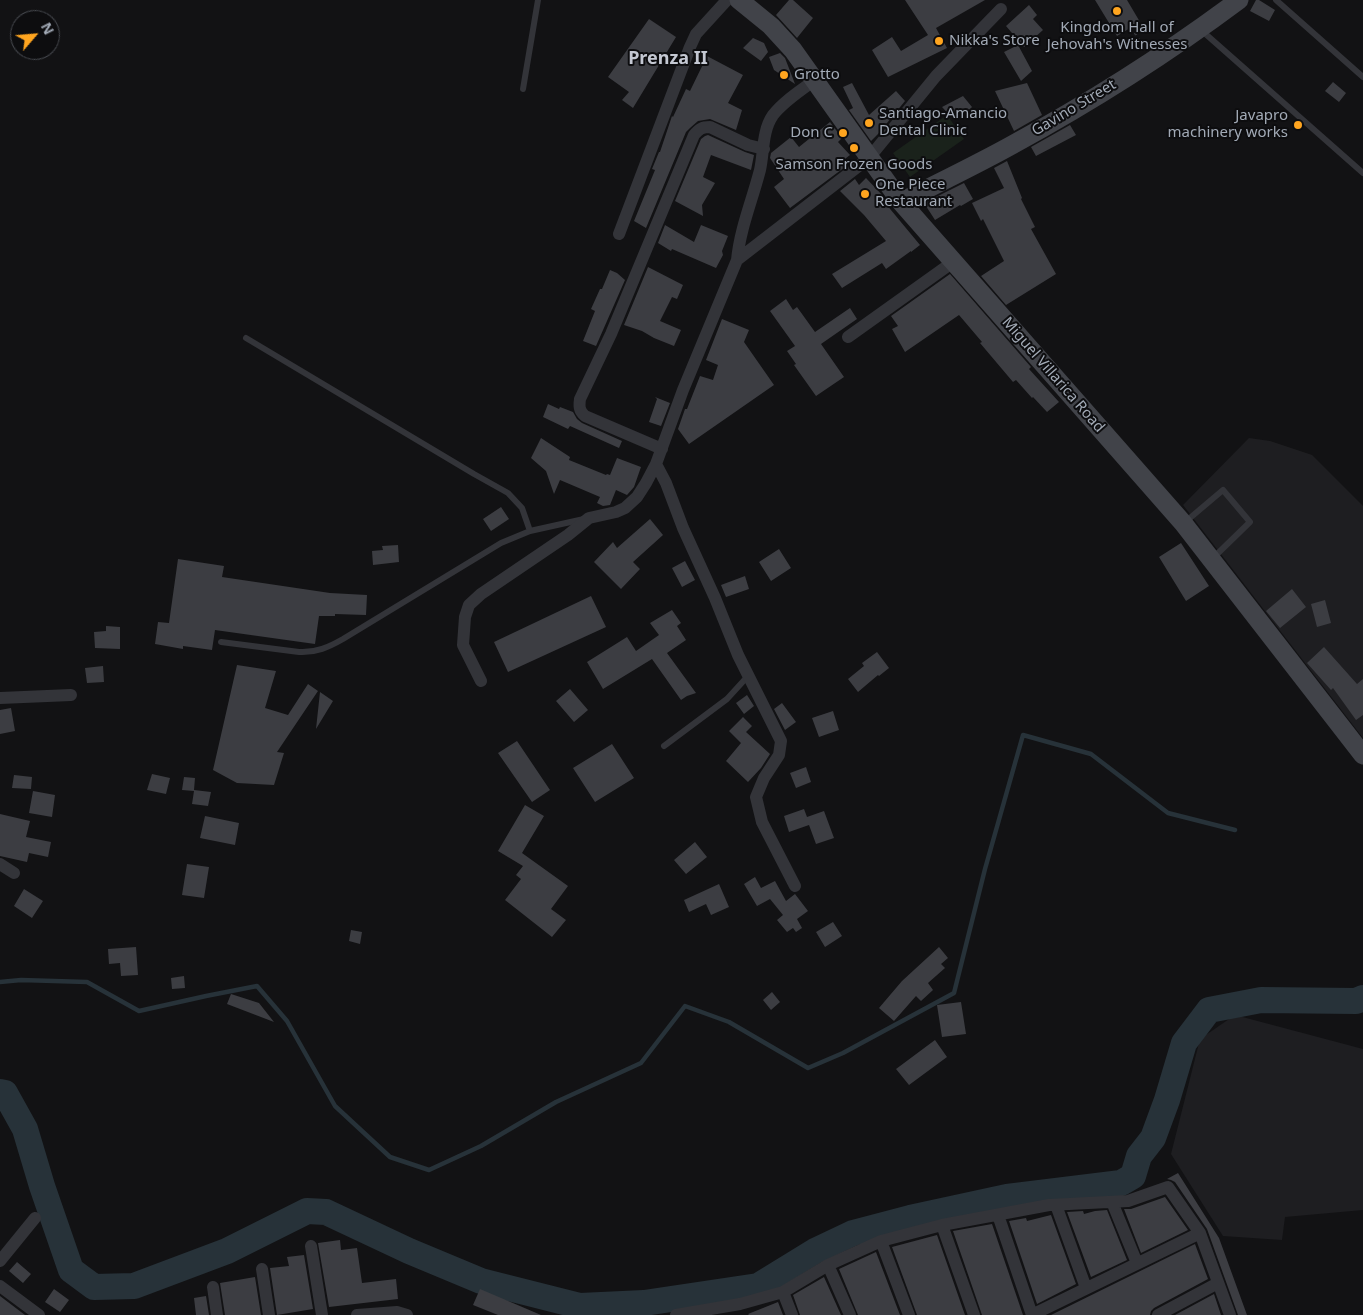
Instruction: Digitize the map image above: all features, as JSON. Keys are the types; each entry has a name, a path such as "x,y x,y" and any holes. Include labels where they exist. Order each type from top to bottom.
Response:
{"main road":[{"name":"Miguel Villarica Road","path":"739,0 771,26 793,50 901,202 1183,523 1363,755"},
{"name":"Gavino Street","path":"901,202 1012,145 1150,62 1240,0"}],"street":[{"path":"619,234 690,47 696,34 727,0"},
{"path":"737,260 869,158 936,76 1001,9"},
{"path":"481,681 463,645 465,617 469,605 481,594 568,535 589,518 616,512 631,504 646,483 656,464 683,390 737,260 739,242 760,169 766,130 774,115 784,104 815,80"},
{"path":"662,449 584,416 579,405 580,399 611,334 694,135 699,129 710,127 748,145 764,149"},
{"path":"848,338 953,262"},
{"path":"656,464 666,482 683,528 748,676 781,740 780,755 764,778 756,797 762,822 795,886"},
{"path":"0,698 71,695"},
{"path":"0,864 14,873"},
{"path":"676,1315 742,1309 783,1292 828,1265 882,1241 942,1225 1056,1205 1128,1201 1168,1186 1200,1233 1230,1315"},
{"path":"1112,1202 1137,1263"},
{"path":"1056,1205 1086,1288"},
{"path":"998,1215 1032,1315 1200,1233"},
{"path":"0,1261 34,1218"},
{"path":"942,1225 974,1315"},
{"path":"882,1241 909,1315"},
{"path":"311,1246 322,1315"},
{"path":"828,1265 850,1315"},
{"path":"262,1269 269,1315"},
{"path":"1158,1315 1218,1283"},
{"path":"0,1286 38,1315"},
{"path":"213,1287 217,1315"},
{"path":"783,1292 792,1315"},
{"path":"357,1315 400,1314"}],"lane":[{"path":"523,89 538,0"},
{"path":"1276,0 1363,77"},
{"path":"1200,29 1363,173"},
{"path":"246,338 508,493 522,508 530,531"},
{"path":"1183,523 1223,490 1250,522 1211,560"},
{"path":"221,642 299,652 321,650 344,639 501,543 530,531 589,518"},
{"path":"664,746 727,699 748,676"}],"path":[{"path":"1132,27 1150,62"}],"shaded area":[{"path":"947,115 964,139 910,177 893,153"},
{"path":"1249,438 1270,441 1312,455 1363,506 1363,738 1183,505"},
{"path":"1235,1015 1363,1049 1363,1210 1285,1217 1282,1240 1223,1236 1171,1154 1200,1039"}],"building":[{"path":"789,0 793,0 813,18 797,38 776,15"},
{"path":"905,0 985,0 936,28 947,48 888,77 872,50 892,37 901,51 928,35"},
{"name":"Kingdom Hall of Jehovah's Witnesses","path":"1095,0 1127,0 1140,22 1117,36"},
{"path":"1256,0 1275,10 1269,21 1250,11"},
{"path":"1029,5 1037,15 1033,19 1043,30 1024,47 1006,26"},
{"path":"649,19 676,37 633,108 622,100 629,92 608,77"},
{"path":"753,38 764,43 768,52 761,61 743,48"},
{"path":"1018,45 1032,71 1021,81 1004,52"},
{"path":"780,53 785,58 795,84 774,70 769,57"},
{"path":"707,56 743,75 728,103 742,110 736,130 710,119 698,121 686,132 646,228 634,221 655,170 652,169 672,116 686,89 690,91"},
{"path":"1333,82 1346,93 1339,102 1325,91"},
{"path":"852,83 869,115 896,91 905,101 871,141 849,110 853,108 843,87"},
{"path":"1027,83 1042,115 1014,131 995,91"},
{"path":"963,96 972,107 954,120 942,107"},
{"path":"830,122 842,138 838,142 850,155 841,162 845,167 790,208 774,187 784,179 770,158 771,153 791,137 799,147"},
{"path":"1070,125 1076,135 1036,156 1031,147"},
{"path":"708,135 754,155 751,170 711,155 703,177 715,183 702,205 703,216 675,201 701,139"},
{"path":"1007,161 1021,199 1035,227 1031,229 1056,274 1006,305 981,276 1004,261 983,219 981,221 972,203 1004,188 994,168"},
{"path":"866,178 883,196 881,198 920,245 886,269 882,263 842,288 832,274 886,241 840,191 855,179 859,185"},
{"path":"964,183 973,199 935,220 924,203"},
{"path":"665,225 694,242 701,225 728,236 722,251 723,255 716,268 672,249 671,251 658,243"},
{"path":"648,267 683,285 677,299 672,297 660,321 681,330 674,346 624,325"},
{"path":"610,270 625,280 596,346 583,341 595,311 591,309"},
{"path":"950,274 1059,402 1047,412 1016,380 1013,382 959,315 905,352 892,329 898,326 891,316"},
{"path":"786,299 793,310 797,307 815,332 850,308 857,319 821,344 844,377 816,396 794,365 796,364 787,351 795,346 770,311"},
{"path":"722,319 749,330 744,342 774,385 689,444 678,429 700,376 713,380 718,365 706,360"},
{"path":"655,397 670,403 661,426 649,422 657,399"},
{"path":"548,404 573,412 582,423 622,441 619,448 570,426 568,429 543,417"},
{"path":"541,438 570,457 569,460 606,475 610,475 617,458 641,467 634,487 627,495 616,490 610,505 603,506 597,503 600,497 560,480 554,494 546,471 531,458"},
{"path":"501,507 509,519 491,531 483,519"},
{"path":"650,519 663,535 633,562 640,569 621,589 594,562 613,542 617,548"},
{"path":"1181,543 1209,586 1186,601 1159,557"},
{"path":"398,545 399,562 373,565 372,551 383,550 382,546"},
{"path":"779,549 791,568 771,581 759,562"},
{"path":"178,559 224,566 222,577 330,593 367,595 366,615 335,614 335,616 319,616 315,644 215,630 212,650 183,646 183,649 155,644 158,622 169,623"},
{"path":"685,561 695,580 682,587 672,568"},
{"path":"745,576 749,589 726,597 721,585"},
{"path":"1292,589 1306,607 1280,628 1266,611"},
{"path":"591,596 606,627 508,672 494,642"},
{"path":"1325,600 1331,623 1317,627 1311,604"},
{"path":"672,610 681,623 677,626 686,640 667,653 696,693 681,700 652,659 603,689 587,662 627,637 636,651 659,635 650,623"},
{"path":"106,626 120,627 120,649 95,648 94,632 106,631"},
{"path":"1324,647 1357,684 1363,679 1363,715 1356,720 1333,688 1331,690 1307,663"},
{"path":"877,652 889,668 858,692 848,679 864,666 862,663"},
{"path":"237,665 276,671 265,708 288,715 308,684 318,691 277,752 284,753 274,785 237,783 213,770"},
{"path":"103,666 104,682 87,683 85,668"},
{"path":"570,689 588,710 574,722 556,701"},
{"path":"320,692 333,701 316,729"},
{"path":"747,695 754,706 744,714 736,703"},
{"path":"782,703 796,722 785,730 774,709"},
{"path":"11,708 15,731 0,734 0,710"},
{"path":"833,711 839,730 819,737 812,718"},
{"path":"743,717 752,726 746,732 770,754 761,768 748,782 726,761 741,743 729,731"},
{"path":"517,741 550,790 532,802 498,753"},
{"path":"612,744 634,778 595,802 573,768"},
{"path":"806,767 811,782 796,788 790,773"},
{"path":"152,774 170,778 166,794 147,790"},
{"path":"14,775 32,777 31,789 12,788"},
{"path":"184,777 195,778 194,790 211,792 208,806 192,804 194,791 182,790"},
{"path":"33,791 55,795 52,817 29,813"},
{"path":"525,805 544,816 522,853 568,886 551,909 566,920 552,937 505,900 521,879 516,875 523,866 498,851"},
{"path":"804,809 807,817 824,811 834,838 816,844 809,825 789,832 784,816"},
{"path":"0,814 30,821 26,837 51,842 48,857 29,853 27,862 0,856"},
{"path":"205,816 239,823 235,845 200,838"},
{"path":"695,842 707,857 686,874 674,860"},
{"path":"187,864 209,867 204,898 182,895"},
{"path":"755,877 761,888 775,881 786,901 795,894 808,911 797,919 802,928 796,932 793,928 787,932 777,920 783,915 770,899 757,906 744,884"},
{"path":"719,884 729,907 711,915 706,904 689,912 684,900"},
{"path":"24,889 43,901 32,918 14,906"},
{"path":"833,922 842,936 825,947 816,932"},
{"path":"351,930 362,932 360,944 349,941"},
{"path":"136,947 138,975 121,976 120,963 109,964 108,949"},
{"path":"939,947 948,958 941,964 945,968 928,983 933,990 921,1001 916,996 894,1021 879,1008 902,981"},
{"path":"184,976 185,988 172,989 171,978"},
{"path":"772,992 780,1002 771,1010 763,1000"},
{"path":"231,994 259,1003 274,1022 227,1004"},
{"path":"961,1002 966,1034 942,1037 937,1005"},
{"path":"935,1040 947,1057 909,1085 896,1069"},
{"path":"1178,1173 1219,1238 1247,1315 1238,1315 1207,1229 1175,1182 1167,1179"},
{"path":"1165,1197 1188,1230 1141,1253 1124,1209 1131,1209"},
{"path":"1107,1210 1127,1260 1091,1277 1067,1212 1083,1211 1084,1214"},
{"path":"1051,1215 1076,1284 1037,1304 1009,1221 1026,1218 1027,1221"},
{"path":"992,1224 1023,1315 982,1315 953,1231"},
{"path":"937,1235 965,1315 917,1315 892,1247"},
{"path":"340,1240 341,1250 357,1248 362,1283 396,1279 398,1299 329,1307 318,1243"},
{"path":"1195,1244 1208,1279 1154,1308 1150,1315 1051,1315"},
{"path":"876,1252 900,1315 858,1315 839,1269"},
{"path":"304,1255 313,1309 277,1315 270,1268 289,1266 287,1257"},
{"path":"17,1262 31,1274 23,1283 9,1271"},
{"path":"255,1277 261,1315 225,1315 220,1283"},
{"path":"824,1277 841,1315 800,1315 793,1295"},
{"path":"54,1289 69,1300 60,1312 45,1302"},
{"path":"480,1289 541,1315 498,1315 473,1305"},
{"path":"1214,1294 1221,1315 1175,1315"},
{"path":"0,1296 25,1315 0,1315"},
{"path":"206,1296 209,1315 196,1315 194,1298"},
{"path":"778,1302 783,1315 748,1314"}],"waterway":[{"path":"0,982 21,980 87,982 139,1011 257,986 287,1021 335,1106 390,1157 429,1170 481,1146 556,1102 641,1063 685,1006 729,1022 808,1068 843,1053 954,993 985,869 1023,735 1091,754 1168,813 1235,830"},
{"path":"0,1092 5,1093 25,1129 42,1186 71,1270 94,1287 134,1286 227,1251 307,1211 326,1212 409,1251 481,1281 580,1306 644,1303 758,1286 815,1251 853,1233 910,1218 1007,1197 1121,1183 1133,1176 1139,1156 1153,1138 1167,1100 1184,1043 1209,1010 1261,1000 1356,1001 1363,998"}],"place":[{"name":"Kingdom Hall of Jehovah's Witnesses","path":"1117,11"},
{"name":"Nikka's Store","path":"939,41"},
{"name":"Grotto","path":"784,75"},
{"name":"Santiago-Amancio Dental Clinic","path":"869,123"},
{"name":"Javapro machinery works","path":"1298,125"},
{"name":"Don C","path":"843,133"},
{"name":"Samson Frozen Goods","path":"854,148"},
{"name":"One Piece Restaurant","path":"865,194"}],"district":[{"name":"Prenza II","path":"668,59"}]}
